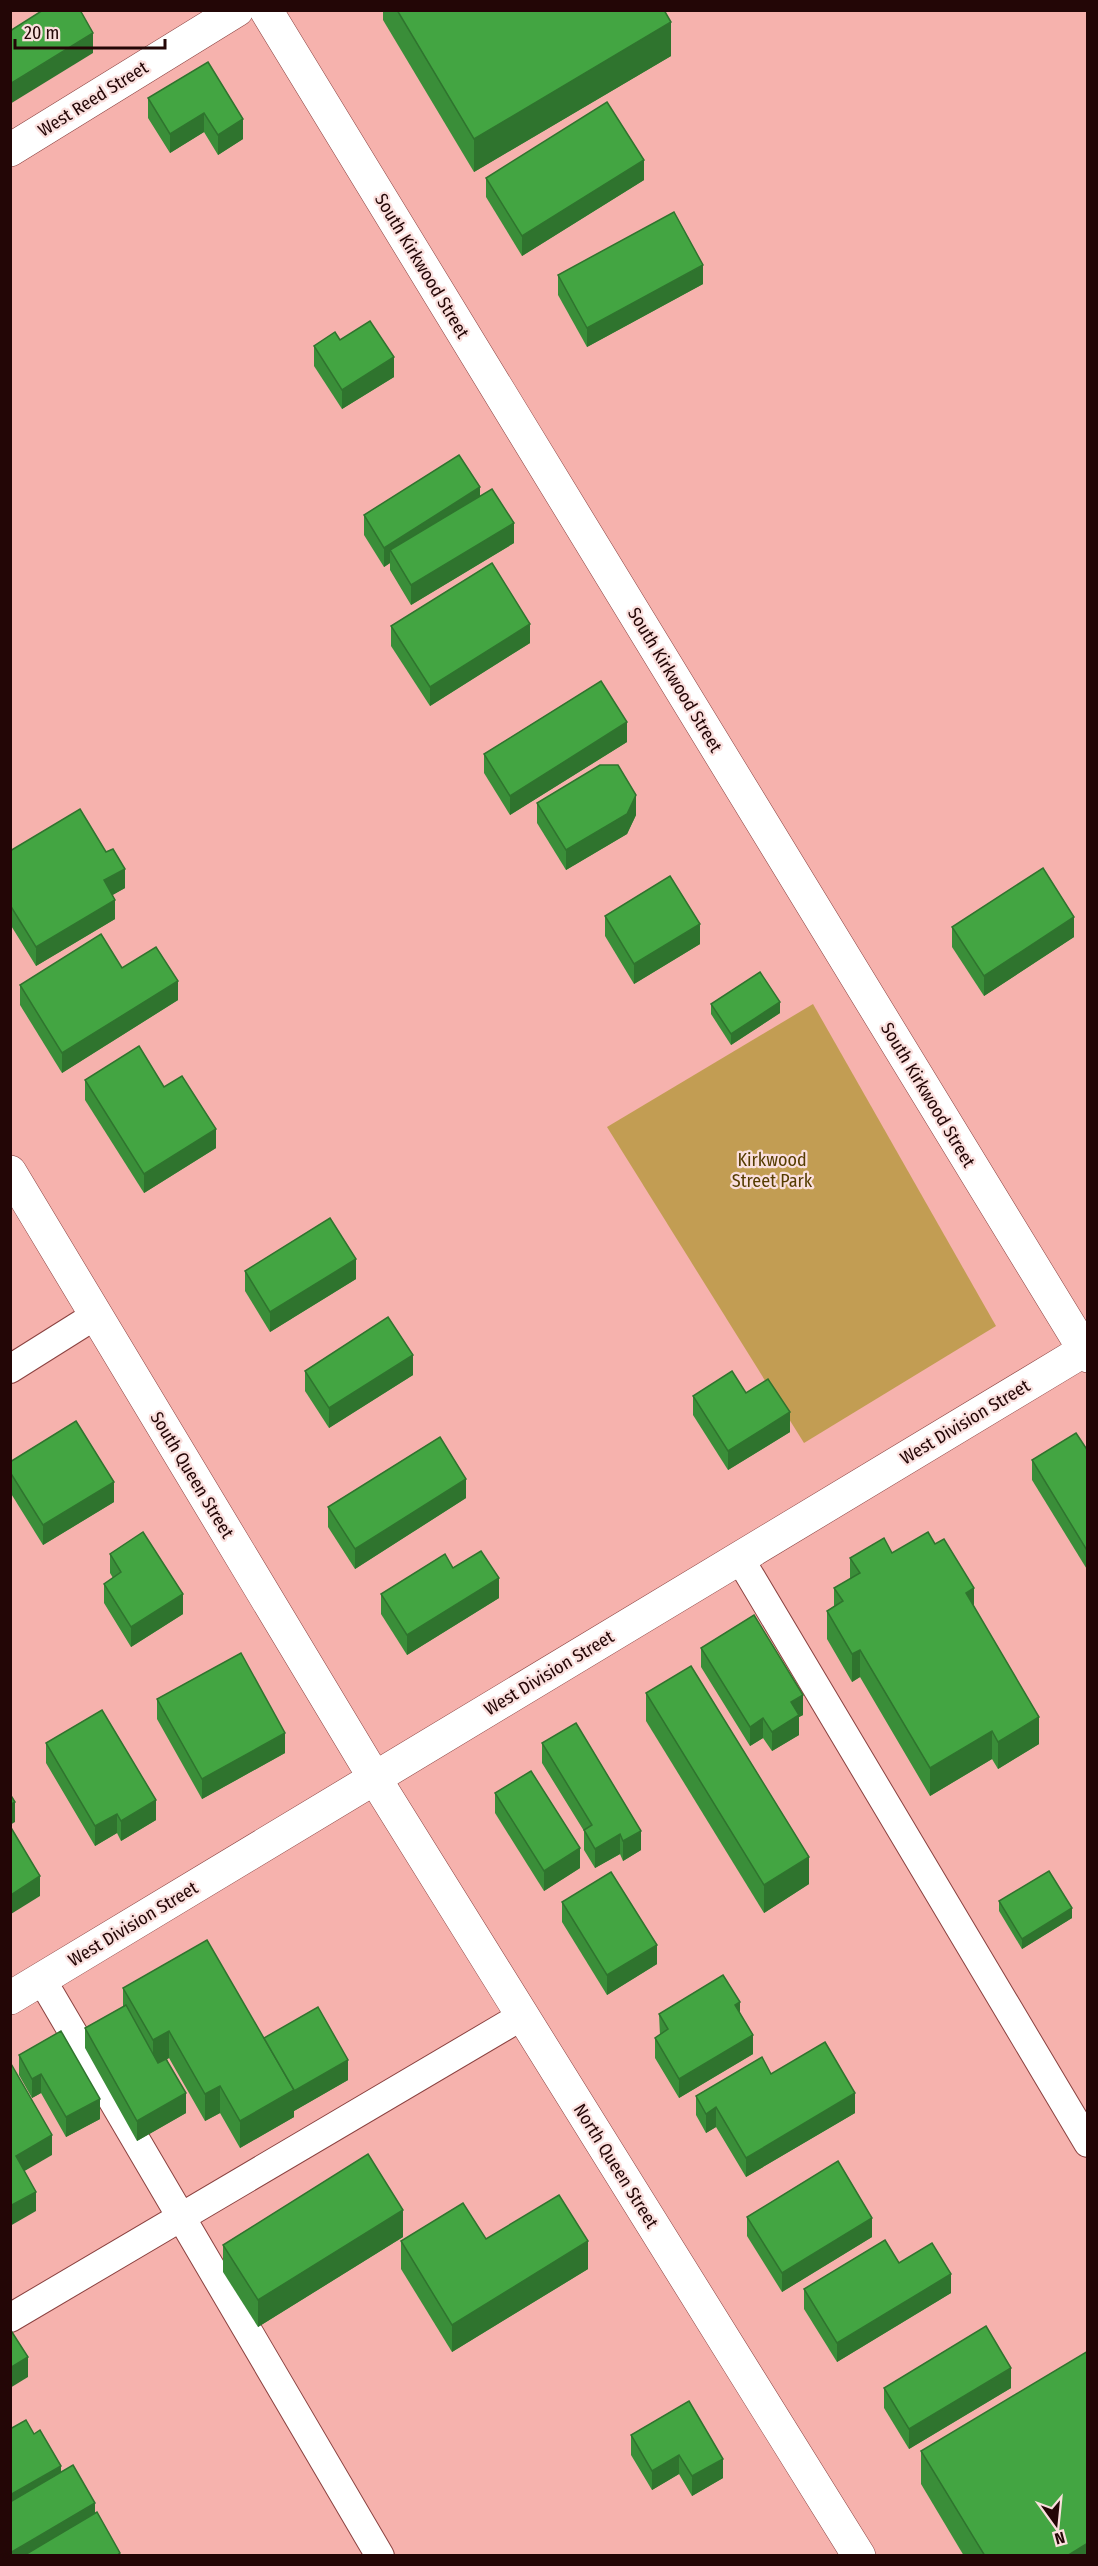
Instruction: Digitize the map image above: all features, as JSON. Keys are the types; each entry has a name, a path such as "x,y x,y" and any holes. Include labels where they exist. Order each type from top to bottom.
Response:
{"main road":[{"name":"West Reed Street","path":"10,150 237,10"},
{"name":"South Kirkwood Street","path":"266,10 1086,1351"},
{"name":"South Queen Street","path":"16,1193 96,1315 374,1777"},
{"name":"West Division Street","path":"10,1998 374,1777 1086,1351"},
{"name":"North Queen Street","path":"374,1777 859,2556"}],"lane":[{"path":"10,1369 96,1315"},
{"path":"740,1559 1088,2144"},
{"path":"42,1980 380,2556"},
{"path":"10,2318 522,2016"}],"green space":[{"name":"Kirkwood Street Park","path":"813,1004 996,1326 804,1443 607,1127"}],"building":[{"path":"43,10 80,10 93,33 10,84 10,31"},
{"path":"397,10 664,10 671,22 474,139"},
{"path":"208,62 243,119 218,135 204,113 170,134 148,98"},
{"path":"607,102 644,160 522,236 486,178"},
{"path":"674,212 703,265 587,328 558,275"},
{"path":"370,321 394,357 342,390 314,346 335,332 340,340"},
{"path":"459,455 480,487 384,548 364,515"},
{"path":"492,489 514,523 411,585 390,550"},
{"path":"492,563 530,624 430,687 391,626"},
{"path":"601,681 627,722 510,796 484,754"},
{"path":"600,765 618,765 636,795 627,814 566,850 537,803"},
{"path":"80,809 106,852 113,849 125,869 104,880 115,900 36,947 10,905 10,851"},
{"path":"1043,868 1074,917 984,976 952,927"},
{"path":"670,876 700,924 634,964 605,916"},
{"path":"101,934 122,968 156,947 178,981 62,1053 20,985"},
{"path":"760,972 780,1002 731,1034 711,1004"},
{"path":"139,1046 164,1087 182,1076 216,1129 144,1174 85,1080"},
{"path":"330,1218 356,1259 270,1312 245,1271"},
{"path":"388,1317 413,1355 329,1408 305,1371"},
{"path":"732,1371 746,1393 768,1379 790,1412 728,1451 693,1396"},
{"path":"76,1421 114,1482 43,1525 10,1472 10,1462"},
{"path":"1076,1433 1088,1451 1088,1552 1032,1460"},
{"path":"440,1437 466,1479 355,1549 328,1507"},
{"path":"143,1532 183,1594 131,1627 104,1584 121,1572 110,1554"},
{"path":"928,1532 935,1544 944,1539 974,1588 966,1593 1039,1717 998,1742 992,1731 930,1768 860,1650 852,1654 827,1611 843,1601 834,1588 860,1573 850,1558 884,1538 892,1553"},
{"path":"481,1551 499,1578 407,1635 381,1594 445,1554 453,1568"},
{"path":"754,1615 803,1695 791,1702 799,1715 772,1732 763,1718 750,1727 701,1648"},
{"path":"241,1653 285,1733 202,1779 157,1699"},
{"path":"691,1666 809,1857 764,1885 646,1693"},
{"path":"102,1710 156,1800 121,1821 117,1814 95,1826 46,1743"},
{"path":"576,1723 641,1831 623,1841 620,1834 595,1849 584,1830 592,1825 542,1743"},
{"path":"531,1771 580,1848 544,1871 495,1793"},
{"path":"10,1794 15,1802 10,1805"},
{"path":"10,1826 40,1876 11,1895 10,1894"},
{"path":"1049,1871 1072,1908 1022,1939 999,1901"},
{"path":"611,1872 657,1945 607,1975 562,1902"},
{"path":"207,1940 294,2090 240,2121 220,2086 205,2094 169,2031 153,2040 123,1988"},
{"path":"723,1975 740,2002 735,2005 753,2035 679,2079 655,2038 668,2029 659,2014"},
{"path":"126,2005 158,2063 166,2059 186,2093 137,2121 85,2028"},
{"path":"318,2007 348,2060 294,2091 264,2038"},
{"path":"61,2031 100,2099 66,2117 41,2074 32,2079 19,2055"},
{"path":"825,2042 855,2093 746,2158 716,2107 706,2114 696,2096 762,2057 771,2074"},
{"path":"10,2062 52,2135 16,2156 36,2192 10,2206"},
{"path":"368,2154 403,2210 258,2300 223,2245"},
{"path":"838,2161 872,2218 782,2273 747,2217"},
{"path":"559,2195 588,2241 452,2325 401,2241 463,2203 486,2239"},
{"path":"885,2240 899,2263 932,2243 951,2274 837,2343 804,2289"},
{"path":"986,2326 1011,2368 909,2429 884,2388"},
{"path":"10,2329 28,2357 10,2368"},
{"path":"1088,2351 1088,2543 1067,2556 985,2556 921,2451"},
{"path":"689,2401 723,2459 692,2476 679,2455 652,2471 631,2435"},
{"path":"26,2420 34,2434 40,2430 61,2466 10,2495 10,2429"},
{"path":"73,2465 95,2503 10,2553 10,2502"},
{"path":"97,2512 120,2553 116,2556 23,2556"}]}
